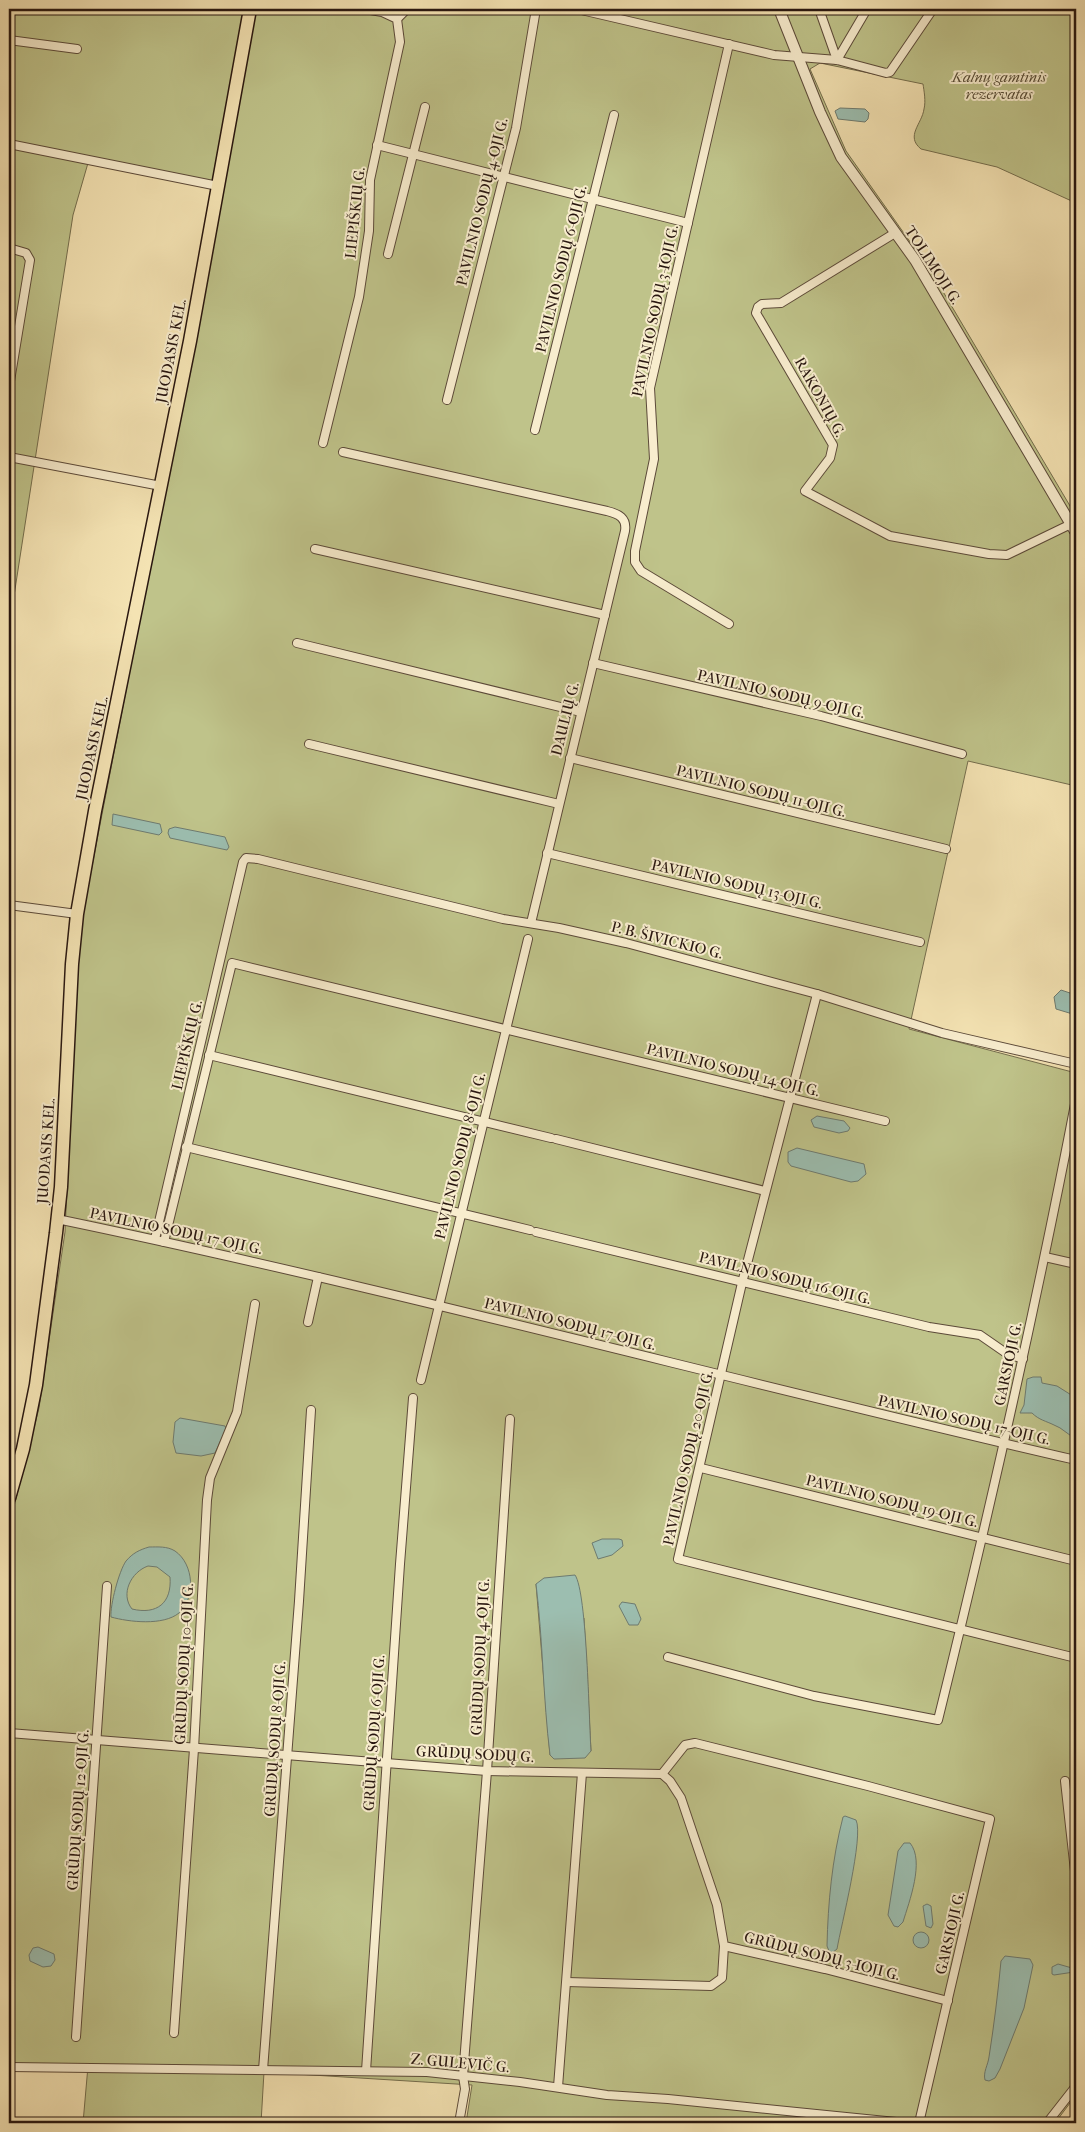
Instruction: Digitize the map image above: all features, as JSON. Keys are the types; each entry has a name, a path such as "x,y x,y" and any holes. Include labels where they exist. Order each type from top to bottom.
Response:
{"main road":[{"name":"JUODASIS KEL.","path":"9,1498 23,1449 36,1385 62,1179 72,964 77,914 95,811 161,486 250,9"}],"street":[{"path":"365,9 382,12 397,19 407,9"},
{"name":"PAVILNIO SODŲ 4-OJI G.","path":"447,400 516,128 536,9"},
{"path":"577,9 774,55 837,60 890,72 933,9"},
{"name":"TOLIMOJI G.","path":"779,9 841,157 915,260 993,388 1074,528"},
{"path":"818,9 837,60"},
{"path":"837,60 867,9"},
{"name":"LIEPIŠKIŲ G.","path":"323,443 359,297 369,231 370,180 400,42 397,19"},
{"path":"9,40 77,49"},
{"name":"PAVILNIO SODŲ 3-IOJI G.","path":"728,624 641,571 635,562 637,535 654,459 650,388 729,44"},
{"path":"388,254 426,107"},
{"name":"PAVILNIO SODŲ 6-OJI G.","path":"535,430 614,115"},
{"path":"9,144 218,186"},
{"path":"377,145 504,175 592,200 688,223"},
{"name":"RAKONIŲ G.","path":"895,233 781,303 762,304 758,307 756,313 833,445 830,458 805,491 890,536 989,554 1008,555 1074,528"},
{"path":"9,248 26,253 30,260 12,349 9,387"},
{"name":"DAULIŲ G.","path":"342,452 607,511 619,515 624,521 625,531 546,853 531,923"},
{"path":"9,457 161,486"},
{"path":"315,549 605,615"},
{"path":"297,643 581,712"},
{"name":"PAVILNIO SODŲ 9-OJI G.","path":"593,663 820,716 962,754"},
{"path":"309,744 558,804"},
{"name":"PAVILNIO SODŲ 11-OJI G.","path":"570,758 946,849"},
{"name":"PAVILNIO SODŲ 13-OJI G.","path":"546,853 920,942"},
{"name":"LIEPIŠKIŲ G.","path":"155,1240 243,862 246,858"},
{"name":"P. B. ŠIVICKIO G.","path":"246,858 258,859 503,919 626,943 817,994 942,1033 1076,1064"},
{"path":"9,905 77,914"},
{"name":"PAVILNIO SODŲ 8-OJI G.","path":"421,1380 528,939"},
{"name":"PAVILNIO SODŲ 14-OJI G.","path":"209,1054 232,963 885,1121"},
{"name":"PAVILNIO SODŲ 20-OJI G.","path":"817,994 742,1282 701,1468 678,1559 1076,1658"},
{"path":"164,1242 209,1054 765,1191"},
{"name":"GARSIOJI G.","path":"668,1657 814,1696 938,1720 984,1537 1005,1444 1046,1257 1076,1099"},
{"name":"PAVILNIO SODŲ 16-OJI G.","path":"186,1147 929,1327 980,1335 1006,1353 1024,1358"},
{"name":"PAVILNIO SODŲ 17-OJI G.","path":"57,1220 164,1242 438,1305 722,1376 1076,1460"},
{"path":"1046,1257 1076,1264"},
{"path":"308,1322 318,1277"},
{"name":"GRŪDŲ SODŲ 10-OJI G.","path":"174,2033 194,1749 208,1487 237,1412 255,1304"},
{"name":"GRŪDŲ SODŲ 6-OJI G.","path":"366,2071 386,1763 414,1398"},
{"name":"GRŪDŲ SODŲ 8-OJI G.","path":"263,2070 288,1755 311,1410"},
{"name":"GRŪDŲ SODŲ 4-OJI G.","path":"459,2123 465,2089 463,2076 487,1771 510,1419"},
{"name":"PAVILNIO SODŲ 19-OJI G.","path":"701,1468 1076,1561"},
{"name":"GRŪDŲ SODŲ 12-OJI G.","path":"76,2037 107,1586"},
{"name":"GRŪDŲ SODŲ G.","path":"9,1733 487,1771 662,1774"},
{"name":"GARSIOJI G.","path":"662,1774 685,1745 695,1743 990,1819 919,2123"},
{"path":"558,2087 582,1773"},
{"name":"GRŪDŲ SODŲ 3-IOJI G.","path":"662,1774 670,1781 681,1798 717,1905 724,1946 825,1969 948,2001"},
{"path":"1065,1781 1076,1880"},
{"path":"567,1982 711,1986 722,1978 724,1946"},
{"name":"Z. GULEVIČ G.","path":"9,2067 427,2072 558,2087 607,2095 668,2099 906,2123"},
{"path":"1047,2123 1076,2086"}],"green space":[{"path":"9,9 245,9 211,188 88,163 73,215 9,628"},
{"name":"Kalnų gamtinis rezervatas","path":"256,9 1076,9 1076,203 997,167 921,149 916,144 914,135 925,106 923,84 820,63 810,69 846,151 932,273 1076,516 1076,786 968,761 909,1029 1076,1073 1076,2095 1055,2123 466,2123 472,2085 264,2072 261,2123 83,2123 88,2066 9,2064 9,1526 39,1408 65,1232 78,946","holes":["536,1584 584,1618 591,1751 550,1755"]},
{"path":"9,1448 16,1449 9,1477"}],"shaded area":[{"path":"840,108 865,109 869,113 868,119 865,122 838,119 835,111"},
{"path":"113,814 160,824 162,832 159,835 112,825"},
{"path":"175,827 225,837 229,847 227,850 170,838 169,829"},
{"path":"1061,990 1076,995 1076,1015 1056,1009 1054,997"},
{"path":"817,1116 844,1121 850,1128 848,1131 839,1133 814,1127 811,1120"},
{"path":"797,1148 864,1164 866,1174 858,1181 851,1182 791,1166 788,1162 788,1152"},
{"path":"1041,1377 1042,1383 1057,1386 1076,1398 1076,1438 1032,1413 1020,1413 1024,1405 1027,1379"},
{"path":"180,1418 225,1426 226,1429 215,1453 201,1456 176,1453 173,1442 175,1422"},
{"path":"602,1539 622,1540 623,1546 612,1555 598,1559 592,1543"},
{"path":"149,1547 169,1548 175,1551 186,1564 189,1572 190,1590 184,1607 179,1613 164,1620 146,1622 111,1617 113,1597 123,1566 136,1552","holes":["148,1566 157,1567 170,1577 170,1586 165,1600 161,1605 149,1610 132,1609 127,1597 127,1590 132,1578"]},
{"path":"575,1575 579,1586 585,1630 591,1751 585,1758 554,1759 550,1755 536,1584 544,1578"},
{"path":"622,1602 635,1604 641,1619 638,1625 629,1625 619,1606"},
{"path":"843,1817 856,1820 858,1829 857,1844 837,1949 832,1953 827,1946 833,1865"},
{"path":"904,1843 910,1843 914,1851 916,1871 912,1893 903,1922 898,1927 894,1926 888,1915 898,1851"},
{"path":"927,1904 931,1906 933,1924 931,1928 926,1926 923,1906"},
{"path":"921,1932 929,1940 921,1948 913,1940"},
{"path":"38,1947 54,1954 55,1960 51,1966 43,1967 30,1961 29,1955 33,1948"},
{"path":"1005,1956 1030,1959 1033,1965 1024,2008 1000,2069 995,2078 989,2081 985,2080 985,2074 991,2045 1001,1961"},
{"path":"1058,1964 1072,1968 1074,1972 1052,1974 1052,1967"}]}
